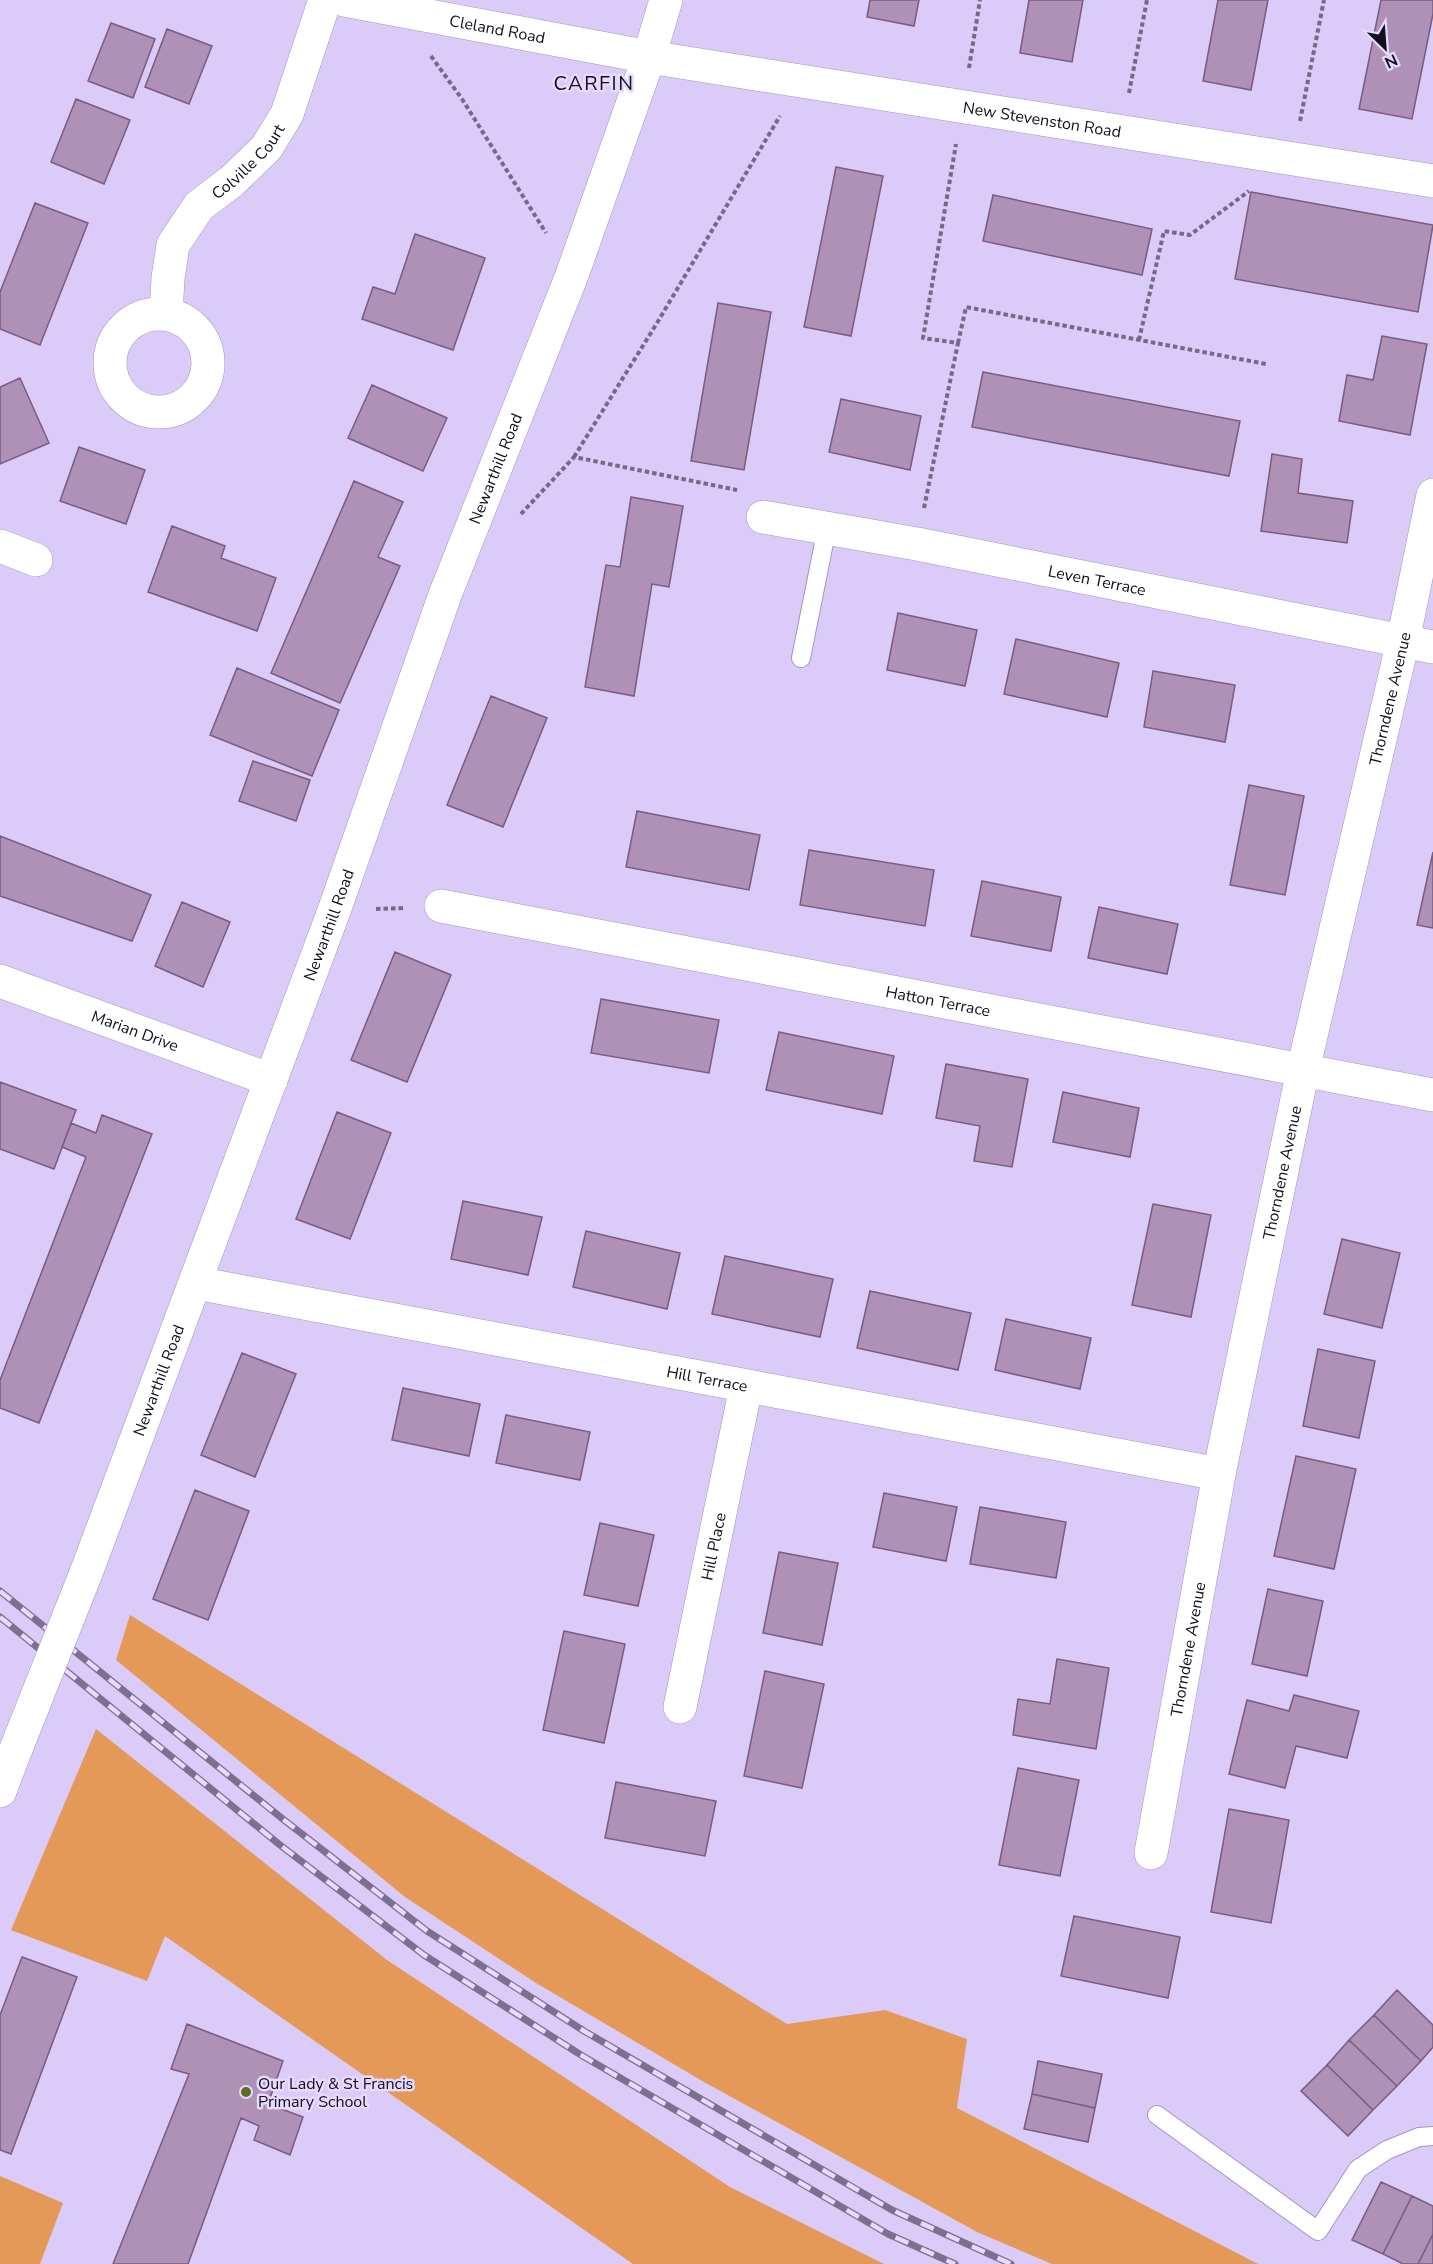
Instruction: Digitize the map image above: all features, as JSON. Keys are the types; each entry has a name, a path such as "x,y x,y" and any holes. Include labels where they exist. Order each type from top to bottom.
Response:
{"street":[{"name":"Colville Court","path":"166,314 173,245 199,206 232,181 267,147 287,114 325,0"},
{"name":"Cleland Road","path":"344,0 649,57"},
{"name":"Newarthill Road","path":"0,1791 196,1283 334,911 445,595 572,275 649,57 666,0"},
{"name":"New Stevenston Road","path":"649,57 1433,181"},
{"name":"Thorndene Avenue","path":"1151,1853 1219,1474 1303,1070 1418,644 1433,495"},
{"name":"Leven Terrace","path":"763,517 916,544 1418,644"},
{"path":"0,546 36,560"},
{"name":"Hatton Terrace","path":"441,906 1433,1095"},
{"name":"Marian Drive","path":"0,981 271,1080"},
{"name":"Hill Terrace","path":"196,1283 1219,1474"},
{"name":"Hill Place","path":"680,1707 746,1387"}],"lane":[{"path":"801,658 827,528"},
{"path":"1157,2115 1317,2231 1358,2169 1387,2150 1419,2137 1433,2136"}],"path":[{"path":"958,343 923,338 980,0"},
{"path":"1121,132 1147,0"},
{"path":"1139,340 1164,231 1190,235 1292,159 1324,0"},
{"path":"399,11 462,99 572,275"},
{"path":"517,518 574,457 778,118 811,82"},
{"path":"916,544 966,307 1266,364"},
{"path":"574,457 764,496 763,517"},
{"path":"334,911 441,906"}],"shaded area":[{"path":"130,1615 787,2024 885,2010 967,2039 957,2108 1258,2264 1052,2264 977,2232 704,2082 536,1983 405,1897 116,1660"},
{"path":"96,1729 387,1960 730,2187 884,2264 633,2264 165,1936 147,1981 11,1930"},
{"path":"0,2176 63,2203 40,2264 0,2264"}],"building":[{"path":"870,0 919,0 914,26 867,17"},
{"path":"1029,0 1083,0 1072,62 1020,53"},
{"path":"1218,0 1268,0 1251,90 1203,81"},
{"path":"1381,0 1433,0 1433,14 1412,119 1359,109"},
{"path":"111,23 155,39 133,98 88,81"},
{"path":"167,29 212,46 189,104 145,87"},
{"path":"76,99 130,120 104,184 51,162"},
{"path":"836,167 883,176 851,336 804,327"},
{"path":"1251,192 1433,225 1418,312 1235,279"},
{"path":"993,195 1152,229 1142,275 983,241"},
{"path":"35,203 88,223 40,345 0,329 0,292"},
{"path":"415,234 485,258 453,350 362,319 373,287 395,294"},
{"path":"718,303 771,312 744,470 691,461"},
{"path":"1382,336 1427,344 1410,435 1339,421 1347,375 1373,380"},
{"path":"983,372 1240,421 1229,476 972,427"},
{"path":"20,378 49,443 0,464 0,387"},
{"path":"372,385 447,418 423,471 348,438"},
{"path":"841,399 921,416 910,470 829,452"},
{"path":"79,447 145,470 126,524 60,501"},
{"path":"1272,454 1302,459 1298,493 1353,501 1347,543 1261,531"},
{"path":"354,481 403,502 378,557 400,566 340,703 271,673"},
{"path":"631,497 683,506 669,587 652,584 634,696 585,687 606,565 620,567"},
{"path":"172,526 225,546 221,558 276,578 257,631 148,592"},
{"path":"898,613 977,630 965,686 887,670"},
{"path":"1016,639 1119,663 1107,717 1004,694"},
{"path":"237,668 339,710 312,776 210,735"},
{"path":"1153,671 1235,685 1225,742 1144,727"},
{"path":"491,696 547,718 503,827 447,805"},
{"path":"253,761 310,780 296,821 239,801"},
{"path":"1249,785 1304,796 1285,895 1230,885"},
{"path":"637,811 760,835 749,890 626,867"},
{"path":"0,836 151,895 132,941 0,896"},
{"path":"809,850 934,870 925,926 800,905"},
{"path":"1433,852 1433,928 1417,925"},
{"path":"982,881 1061,897 1051,951 971,936"},
{"path":"182,902 230,922 203,987 155,966"},
{"path":"1099,907 1178,924 1167,974 1088,958"},
{"path":"395,952 451,975 407,1082 351,1060"},
{"path":"601,999 719,1020 709,1073 591,1053"},
{"path":"779,1032 894,1056 882,1114 766,1090"},
{"path":"946,1064 1028,1079 1012,1167 974,1161 980,1126 936,1118"},
{"path":"0,1082 76,1110 54,1169 0,1149"},
{"path":"1063,1092 1139,1108 1130,1157 1053,1142"},
{"path":"337,1112 391,1133 350,1239 296,1219"},
{"path":"102,1115 152,1134 39,1423 0,1408 0,1380 86,1157 62,1147 71,1123 96,1133"},
{"path":"463,1201 542,1217 528,1275 451,1259"},
{"path":"1153,1204 1211,1215 1191,1317 1132,1305"},
{"path":"586,1231 680,1253 667,1309 573,1287"},
{"path":"1342,1239 1400,1253 1382,1328 1324,1314"},
{"path":"725,1256 833,1279 820,1337 712,1314"},
{"path":"870,1291 971,1313 958,1370 857,1348"},
{"path":"1006,1319 1091,1338 1080,1389 995,1370"},
{"path":"1318,1349 1375,1361 1359,1438 1303,1426"},
{"path":"242,1353 296,1374 255,1477 201,1455"},
{"path":"403,1388 480,1404 469,1456 392,1440"},
{"path":"506,1415 590,1432 580,1480 496,1463"},
{"path":"1296,1456 1356,1469 1334,1569 1274,1556"},
{"path":"195,1490 249,1511 208,1620 153,1599"},
{"path":"884,1493 957,1507 946,1561 873,1547"},
{"path":"980,1507 1066,1522 1056,1578 970,1564"},
{"path":"600,1523 654,1535 638,1606 584,1595"},
{"path":"779,1552 838,1563 822,1645 763,1633"},
{"path":"1268,1589 1323,1601 1307,1676 1252,1664"},
{"path":"564,1631 625,1644 604,1743 543,1730"},
{"path":"1057,1659 1109,1668 1096,1749 1013,1735 1018,1699 1050,1704"},
{"path":"765,1671 824,1684 802,1788 744,1776"},
{"path":"1294,1695 1359,1711 1347,1758 1296,1746 1285,1788 1229,1774 1247,1700 1289,1711"},
{"path":"1018,1768 1079,1780 1060,1876 999,1865"},
{"path":"616,1782 716,1801 705,1856 605,1838"},
{"path":"1229,1809 1289,1820 1271,1923 1211,1912"},
{"path":"1074,1916 1180,1937 1168,1998 1061,1976"},
{"path":"22,1957 77,1977 11,2154 0,2150 0,2015"},
{"path":"1397,1990 1433,2025 1433,2047 1421,2061 1374,2015"},
{"path":"1374,2015 1421,2061 1397,2086 1349,2040"},
{"path":"187,2024 283,2061 268,2104 303,2117 290,2155 254,2140 259,2126 241,2118 188,2264 113,2264 189,2074 171,2069"},
{"path":"1349,2040 1397,2086 1373,2110 1327,2065"},
{"path":"1038,2061 1102,2074 1095,2108 1032,2094"},
{"path":"1327,2065 1373,2110 1348,2136 1301,2091"},
{"path":"1032,2094 1095,2108 1088,2142 1024,2129"},
{"path":"1381,2182 1412,2196 1383,2254 1352,2240"},
{"path":"1412,2196 1433,2206 1433,2234 1418,2264 1403,2264 1383,2254"},
{"path":"1433,2234 1433,2264 1418,2264"}],"railway":[{"path":"0,1591 284,1820 427,1931 584,2031 892,2210 1011,2264"},
{"path":"0,1617 280,1845 424,1955 581,2055 888,2234 955,2264"}],"place":[{"name":"Our Lady & St Francis Primary School","path":"246,2092"}],"district":[{"name":"CARFIN","path":"594,83"}]}
